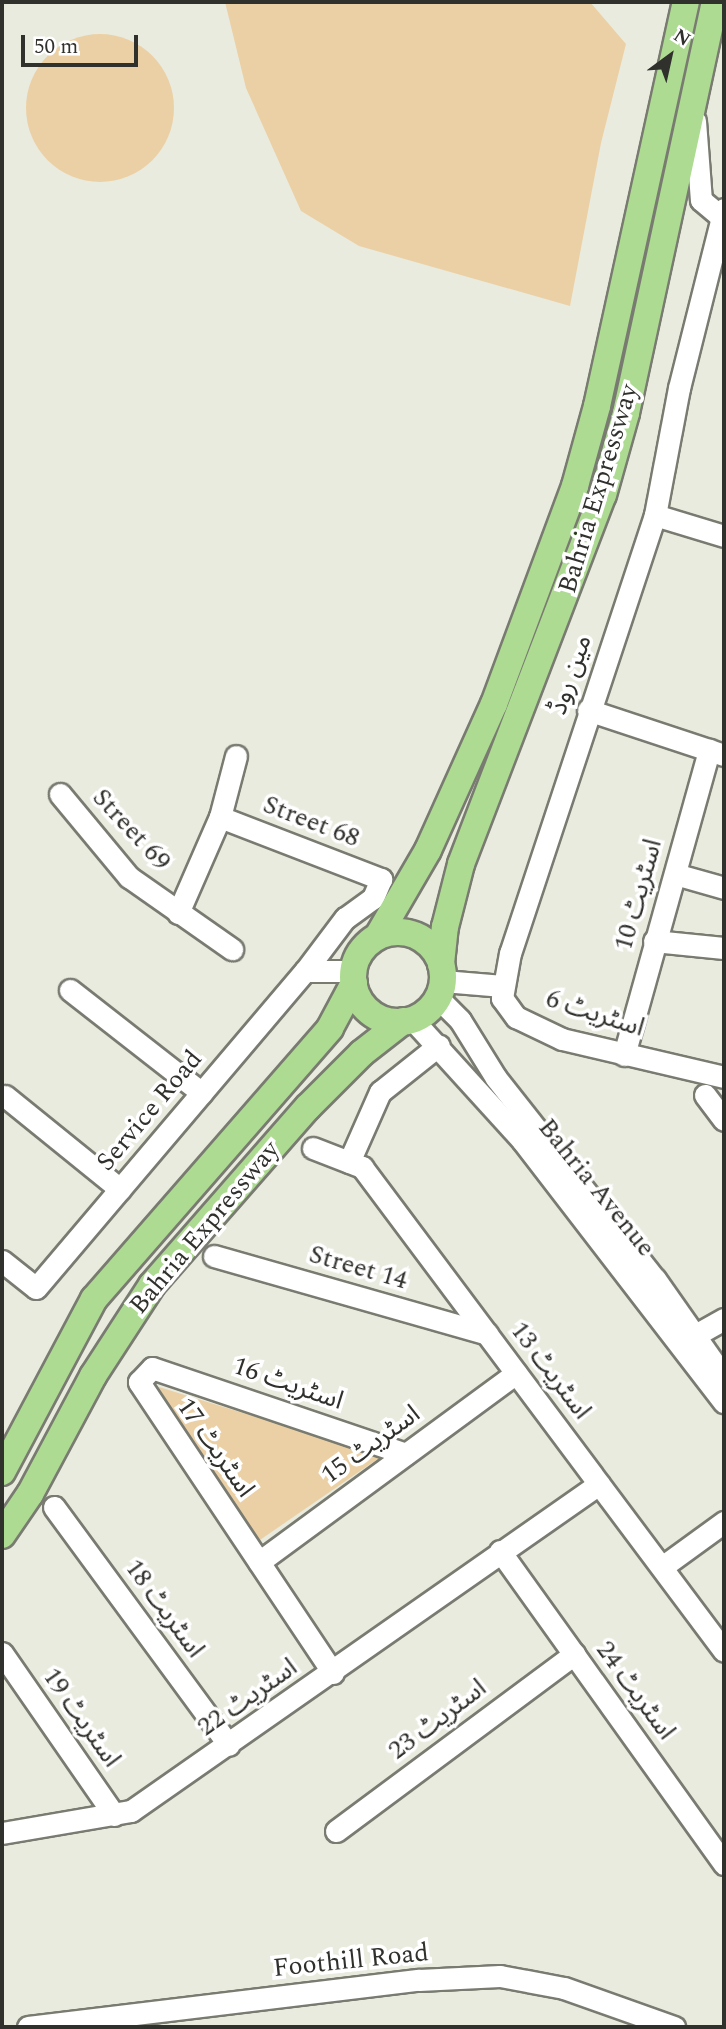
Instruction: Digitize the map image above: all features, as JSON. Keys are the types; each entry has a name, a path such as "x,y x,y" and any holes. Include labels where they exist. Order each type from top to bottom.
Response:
{"main road":[{"name":"Bahria Expressway","path":"378,936 428,850 494,704 575,486 597,406 686,2"},
{"name":"Bahria Expressway","path":"441,981 444,927 461,864 603,495 626,413 715,2"},
{"path":"408,933 423,939 441,981 407,1020 370,1012 354,977 361,951 378,936 408,933"},
{"name":"Bahria Expressway","path":"2,1472 94,1299 330,1028 354,977"},
{"name":"Bahria Expressway","path":"2,1535 30,1494 100,1365 152,1285 308,1107 362,1053 407,1020"}],"street":[{"path":"695,102 698,187 701,200 724,215"},
{"name":"مین روڈ","path":"503,986 510,953 588,710 655,515 679,388 724,215"},
{"path":"655,515 724,536"},
{"path":"588,710 717,752"},
{"name":"اسٹریٹ 10","path":"624,1055 654,941 717,752"},
{"path":"178,913 220,817 236,756"},
{"name":"Street 69","path":"61,794 129,877 232,948"},
{"name":"Street 68","path":"220,817 381,879"},
{"path":"675,874 724,888"},
{"name":"Service Road","path":"2,1261 36,1288 305,971 345,918 373,898 381,879"},
{"path":"654,941 724,948"},
{"path":"305,971 354,977"},
{"path":"441,981 503,986"},
{"name":"Bahria Avenue","path":"441,981 460,1020 496,1078 688,1339 724,1402"},
{"name":"اسٹریٹ 6","path":"503,986 502,998 516,1017 562,1039 724,1077"},
{"path":"70,990 202,1093"},
{"name":"Bahria Avenue","path":"407,1020 439,1045 688,1339 724,1377"},
{"path":"349,1162 380,1092 439,1045"},
{"path":"705,1096 724,1120"},
{"path":"5,1097 120,1189"},
{"name":"اسٹریٹ 13","path":"313,1148 362,1167 724,1651"},
{"name":"Street 14","path":"214,1256 487,1334"},
{"path":"688,1339 724,1319"},
{"name":"اسٹریٹ 16","path":"152,1368 406,1454"},
{"name":"اسٹریٹ 17","path":"152,1368 142,1374 139,1388 259,1562"},
{"name":"اسٹریٹ 15","path":"259,1562 516,1373"},
{"name":"اسٹریٹ 22","path":"2,1833 131,1811 174,1785 500,1551 599,1484"},
{"name":"اسٹریٹ 18","path":"54,1507 229,1745"},
{"path":"662,1567 724,1522"},
{"name":"اسٹریٹ 24","path":"500,1551 724,1864"},
{"path":"259,1562 333,1673"},
{"name":"اسٹریٹ 19","path":"2,1653 114,1815"},
{"name":"اسٹریٹ 23","path":"336,1831 574,1654"},
{"name":"Foothill Road","path":"28,2027 419,1980 500,1976 564,1988 674,2027"}],"shaded area":[{"path":"225,2 590,2 626,44 601,143 570,306 359,246 301,211 246,88"},
{"path":"100,34 128,40 152,56 168,80 174,108 168,136 152,160 128,176 100,182 72,176 48,160 32,136 26,108 32,80 48,56 72,40"},
{"path":"146,1383 382,1456 257,1542"}]}
